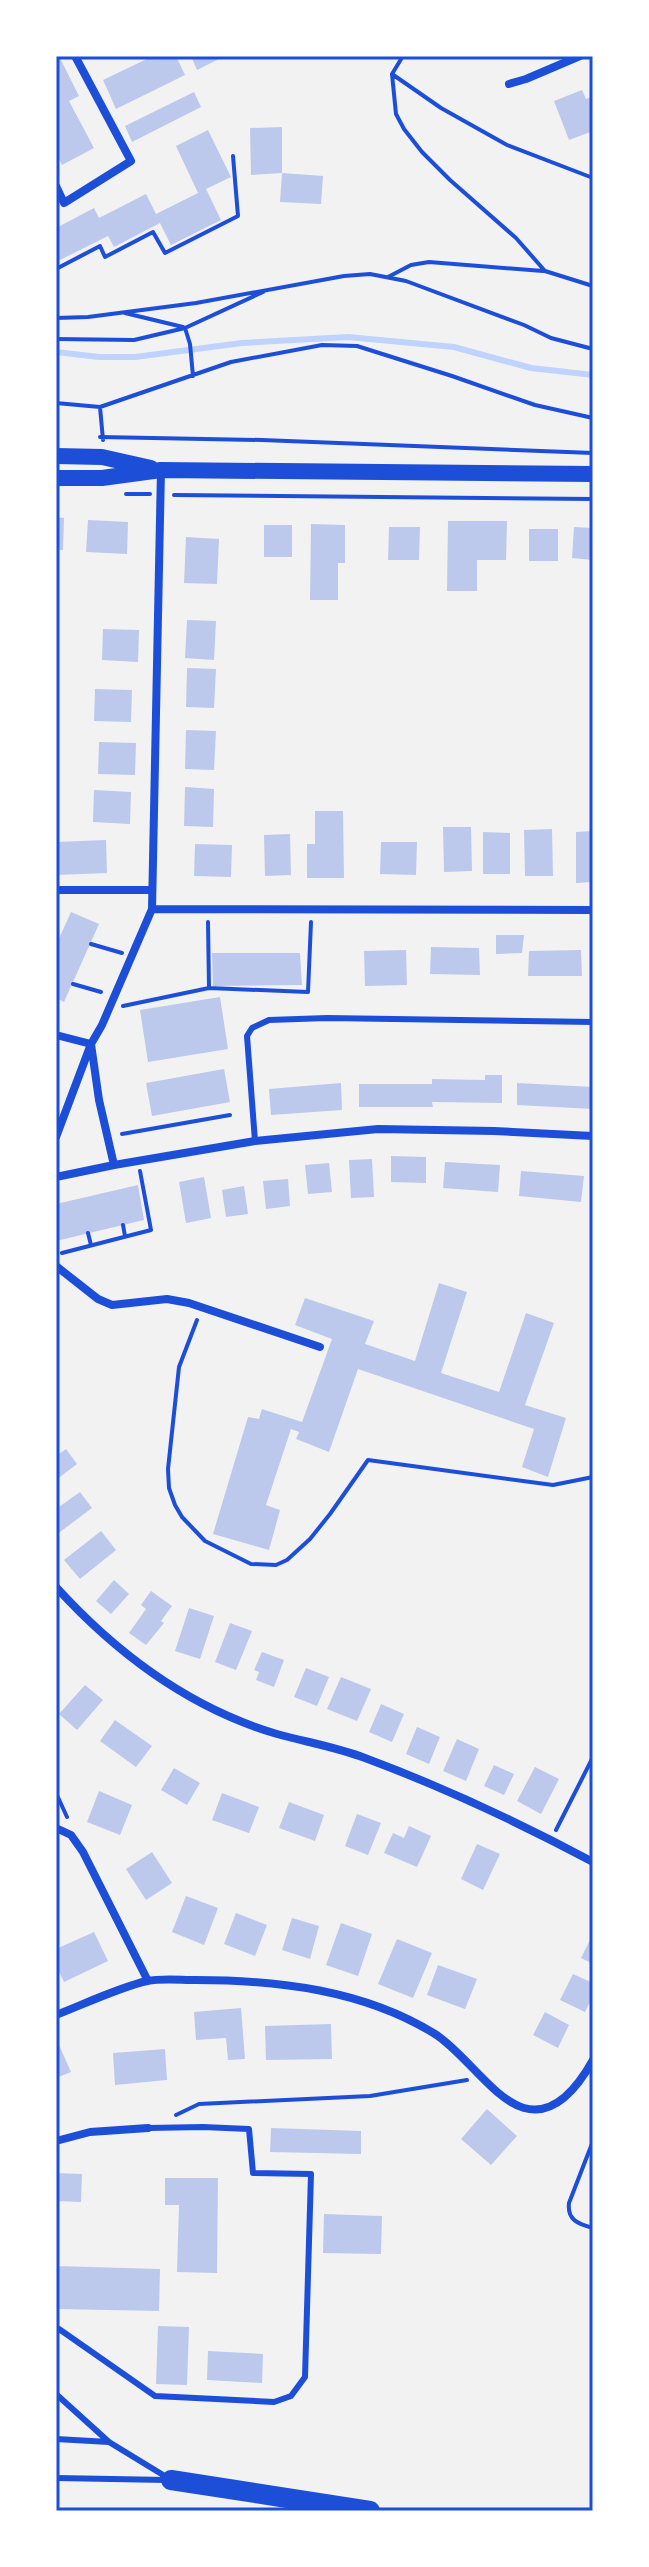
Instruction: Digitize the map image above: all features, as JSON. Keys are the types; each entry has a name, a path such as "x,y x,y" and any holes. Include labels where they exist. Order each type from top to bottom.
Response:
{"highway":[{"path":"171,2480 370,2511"}],"main road":[{"path":"56,456 102,457 161,470"},
{"path":"56,478 102,478 161,470 593,474"}],"street":[{"path":"56,186 64,203 131,161 75,56"},
{"path":"509,84 580,56"},
{"path":"56,1137 91,1044 152,909 161,470"},
{"path":"56,890 151,890"},
{"path":"152,909 593,910"},
{"path":"56,1035 91,1044"},
{"path":"91,1044 114,1165"},
{"path":"56,1177 255,1141 404,1129 593,1136"},
{"path":"56,1266 98,1299 112,1305 167,1299 202,1307 320,1347"},
{"path":"56,1587 94,1628 124,1653 191,1698 250,1724 343,1750 396,1770 593,1862"},
{"path":"56,1828 71,1835 83,1852 148,1981"},
{"path":"56,2015 148,1981 223,1980 305,1987 344,1995 416,2023 439,2036 506,2098 522,2107 534,2109 547,2108 576,2088 593,2060"},
{"path":"56,2141 90,2132 148,2128"}],"lane":[{"path":"255,1141 247,1036 252,1028 269,1020 593,1022"},
{"path":"59,2329 155,2396 274,2402 291,2396 305,2377 311,2174 253,2173 249,2129 148,2128"},
{"path":"56,2394 109,2442 171,2480"},
{"path":"56,2439 109,2442"},
{"path":"56,2478 171,2480"}],"path":[{"path":"403,56 392,74 396,114 413,140 450,180 516,238 545,271"},
{"path":"392,74 441,108 507,145 593,178"},
{"path":"56,269 100,246 105,257 153,232 165,253 238,216 233,156"},
{"path":"388,277 411,265 429,262 545,271 593,286"},
{"path":"56,318 196,303 370,274 388,277 524,325 551,338 593,349"},
{"path":"56,339 134,340 185,328 269,289"},
{"path":"122,313 185,328"},
{"path":"185,328 193,376"},
{"path":"56,403 100,407 231,362 322,345 357,346 535,405 593,418"},
{"path":"100,407 103,437"},
{"path":"87,437 262,440 593,453"},
{"path":"117,494 593,499"},
{"path":"208,922 209,988"},
{"path":"110,1007 134,1005 209,988 308,992 311,922"},
{"path":"91,944 132,956"},
{"path":"73,984 114,996"},
{"path":"107,1137 230,1115"},
{"path":"56,1254 151,1230 143,1186"},
{"path":"123,1225 125,1236"},
{"path":"88,1233 91,1245"},
{"path":"202,1307 179,1367 168,1469 169,1488 182,1517 197,1533 205,1541 240,1559 264,1566 287,1560 310,1539 368,1460 553,1485 593,1477"},
{"path":"551,1840 593,1757"},
{"path":"56,1793 67,1815 71,1835"},
{"path":"148,2128 199,2104 370,2096 483,2077"},
{"path":"593,2141 568,2212 573,2220 593,2228"}],"building":[{"path":"56,56 59,56 79,96 69,101 94,148 62,165 56,153"},
{"path":"153,56 176,56 185,75 116,109 103,80"},
{"path":"191,56 225,56 197,70"},
{"path":"582,90 586,99 593,96 593,131 569,140 554,101"},
{"path":"194,92 201,107 132,142 125,126"},
{"path":"282,127 282,173 251,175 250,128"},
{"path":"208,130 231,177 206,189 221,220 171,245 160,223 114,247 108,236 56,262 56,228 94,208 99,218 146,194 156,214 198,193 176,146"},
{"path":"282,173 323,176 321,204 280,202"},
{"path":"56,517 64,518 63,550 56,550"},
{"path":"88,520 128,522 127,554 86,552"},
{"path":"448,521 507,521 506,560 477,560 477,591 447,591"},
{"path":"311,524 345,525 345,563 338,563 338,600 310,600"},
{"path":"264,525 292,525 292,557 264,557"},
{"path":"389,527 420,527 419,560 388,560"},
{"path":"574,527 593,528 593,560 572,558"},
{"path":"529,529 558,529 558,561 529,561"},
{"path":"186,537 219,539 217,584 184,583"},
{"path":"187,620 216,621 214,660 185,658"},
{"path":"103,629 139,630 138,662 102,660"},
{"path":"187,668 216,669 214,708 186,707"},
{"path":"95,689 132,690 131,722 94,721"},
{"path":"186,730 216,731 214,770 185,769"},
{"path":"99,742 136,743 135,775 98,774"},
{"path":"185,787 214,789 213,827 184,826"},
{"path":"94,790 131,792 130,824 93,822"},
{"path":"315,811 343,811 344,878 307,878 307,844 315,844"},
{"path":"443,827 471,827 472,871 444,872"},
{"path":"552,829 553,876 525,876 524,830"},
{"path":"593,831 593,882 576,883 576,832"},
{"path":"483,832 510,833 510,874 483,874"},
{"path":"290,834 291,875 265,876 264,835"},
{"path":"106,840 107,873 56,875 56,842"},
{"path":"381,842 417,842 416,875 380,874"},
{"path":"195,844 232,845 231,877 194,876"},
{"path":"71,912 99,924 64,1002 56,998 56,945"},
{"path":"496,935 524,935 522,953 496,954"},
{"path":"431,947 479,948 480,975 430,974"},
{"path":"406,950 407,985 365,986 364,951"},
{"path":"581,950 582,976 528,976 529,951"},
{"path":"212,953 300,953 302,985 213,986"},
{"path":"220,997 228,1049 148,1062 140,1010"},
{"path":"224,1069 230,1102 152,1116 146,1083"},
{"path":"485,1075 502,1075 502,1103 432,1102 433,1107 359,1107 359,1084 432,1084 432,1079 485,1080"},
{"path":"341,1083 342,1110 271,1115 269,1089"},
{"path":"517,1083 593,1087 593,1109 517,1105"},
{"path":"391,1156 426,1157 426,1183 391,1182"},
{"path":"372,1159 374,1197 351,1198 349,1160"},
{"path":"445,1162 500,1165 498,1192 443,1188"},
{"path":"329,1163 332,1192 308,1194 305,1165"},
{"path":"521,1171 584,1176 581,1202 519,1196"},
{"path":"204,1177 211,1218 186,1223 179,1182"},
{"path":"288,1179 290,1206 266,1209 263,1181"},
{"path":"138,1185 144,1220 56,1241 56,1204"},
{"path":"244,1186 248,1214 226,1217 222,1190"},
{"path":"439,1283 467,1292 441,1373 499,1392 526,1313 554,1323 525,1405 566,1418 548,1477 522,1467 534,1429 358,1369 329,1452 296,1439 299,1432 291,1429 266,1505 280,1510 269,1550 213,1534 248,1417 259,1419 262,1409 302,1422 332,1339 295,1325 305,1298 374,1321 365,1344 415,1361"},
{"path":"66,1449 77,1464 56,1480 56,1456"},
{"path":"80,1492 92,1508 56,1535 56,1509"},
{"path":"101,1531 116,1550 80,1579 64,1560"},
{"path":"114,1580 129,1594 111,1614 96,1601"},
{"path":"151,1591 172,1606 161,1621 164,1623 146,1645 129,1633 146,1609 141,1605"},
{"path":"189,1608 214,1616 200,1659 175,1651"},
{"path":"230,1623 252,1631 236,1670 215,1662"},
{"path":"262,1652 284,1660 274,1687 256,1680 259,1672 254,1670"},
{"path":"306,1668 329,1677 317,1706 294,1697"},
{"path":"341,1677 371,1689 357,1721 327,1709"},
{"path":"85,1685 103,1700 77,1730 59,1714"},
{"path":"381,1704 404,1714 392,1742 369,1732"},
{"path":"115,1720 152,1746 136,1767 100,1741"},
{"path":"417,1727 440,1737 429,1764 406,1754"},
{"path":"457,1739 479,1749 466,1781 443,1771"},
{"path":"494,1765 514,1774 504,1795 484,1786"},
{"path":"535,1767 559,1779 541,1814 517,1801"},
{"path":"174,1768 200,1783 187,1805 161,1790"},
{"path":"99,1791 132,1805 120,1835 87,1822"},
{"path":"222,1793 259,1807 249,1833 212,1820"},
{"path":"289,1802 324,1815 315,1841 279,1828"},
{"path":"357,1814 381,1823 368,1855 345,1846"},
{"path":"409,1826 431,1836 417,1867 384,1853 393,1833 404,1838"},
{"path":"477,1844 500,1854 483,1890 461,1879"},
{"path":"152,1852 172,1883 146,1900 126,1869"},
{"path":"186,1896 218,1908 204,1945 172,1932"},
{"path":"236,1913 267,1925 255,1956 224,1944"},
{"path":"292,1918 319,1926 310,1959 282,1950"},
{"path":"341,1923 372,1934 358,1976 326,1965"},
{"path":"94,1932 108,1961 64,1982 56,1965 56,1949"},
{"path":"591,1938 593,1940 593,1964 581,1958"},
{"path":"397,1939 432,1953 413,1998 378,1984"},
{"path":"438,1965 477,1979 465,2009 427,1995"},
{"path":"573,1974 593,1983 593,1996 585,2012 560,2000"},
{"path":"241,2008 245,2059 228,2060 226,2038 196,2040 194,2012"},
{"path":"545,2012 569,2025 558,2048 533,2035"},
{"path":"331,2024 332,2059 266,2060 265,2026"},
{"path":"59,2045 71,2072 56,2078 56,2046"},
{"path":"165,2049 167,2080 115,2085 113,2053"},
{"path":"487,2109 517,2136 491,2165 461,2139"},
{"path":"271,2128 361,2131 361,2154 270,2152"},
{"path":"56,2173 82,2174 81,2202 56,2201"},
{"path":"165,2178 218,2178 217,2273 177,2272 179,2205 165,2205"},
{"path":"324,2214 382,2216 381,2254 323,2253"},
{"path":"56,2266 160,2269 159,2311 56,2309"},
{"path":"158,2326 189,2327 187,2385 156,2384"},
{"path":"208,2351 263,2354 262,2383 207,2380"}],"waterway":[{"path":"56,352 135,357 242,343 348,337 454,347 531,368 593,375"}]}
